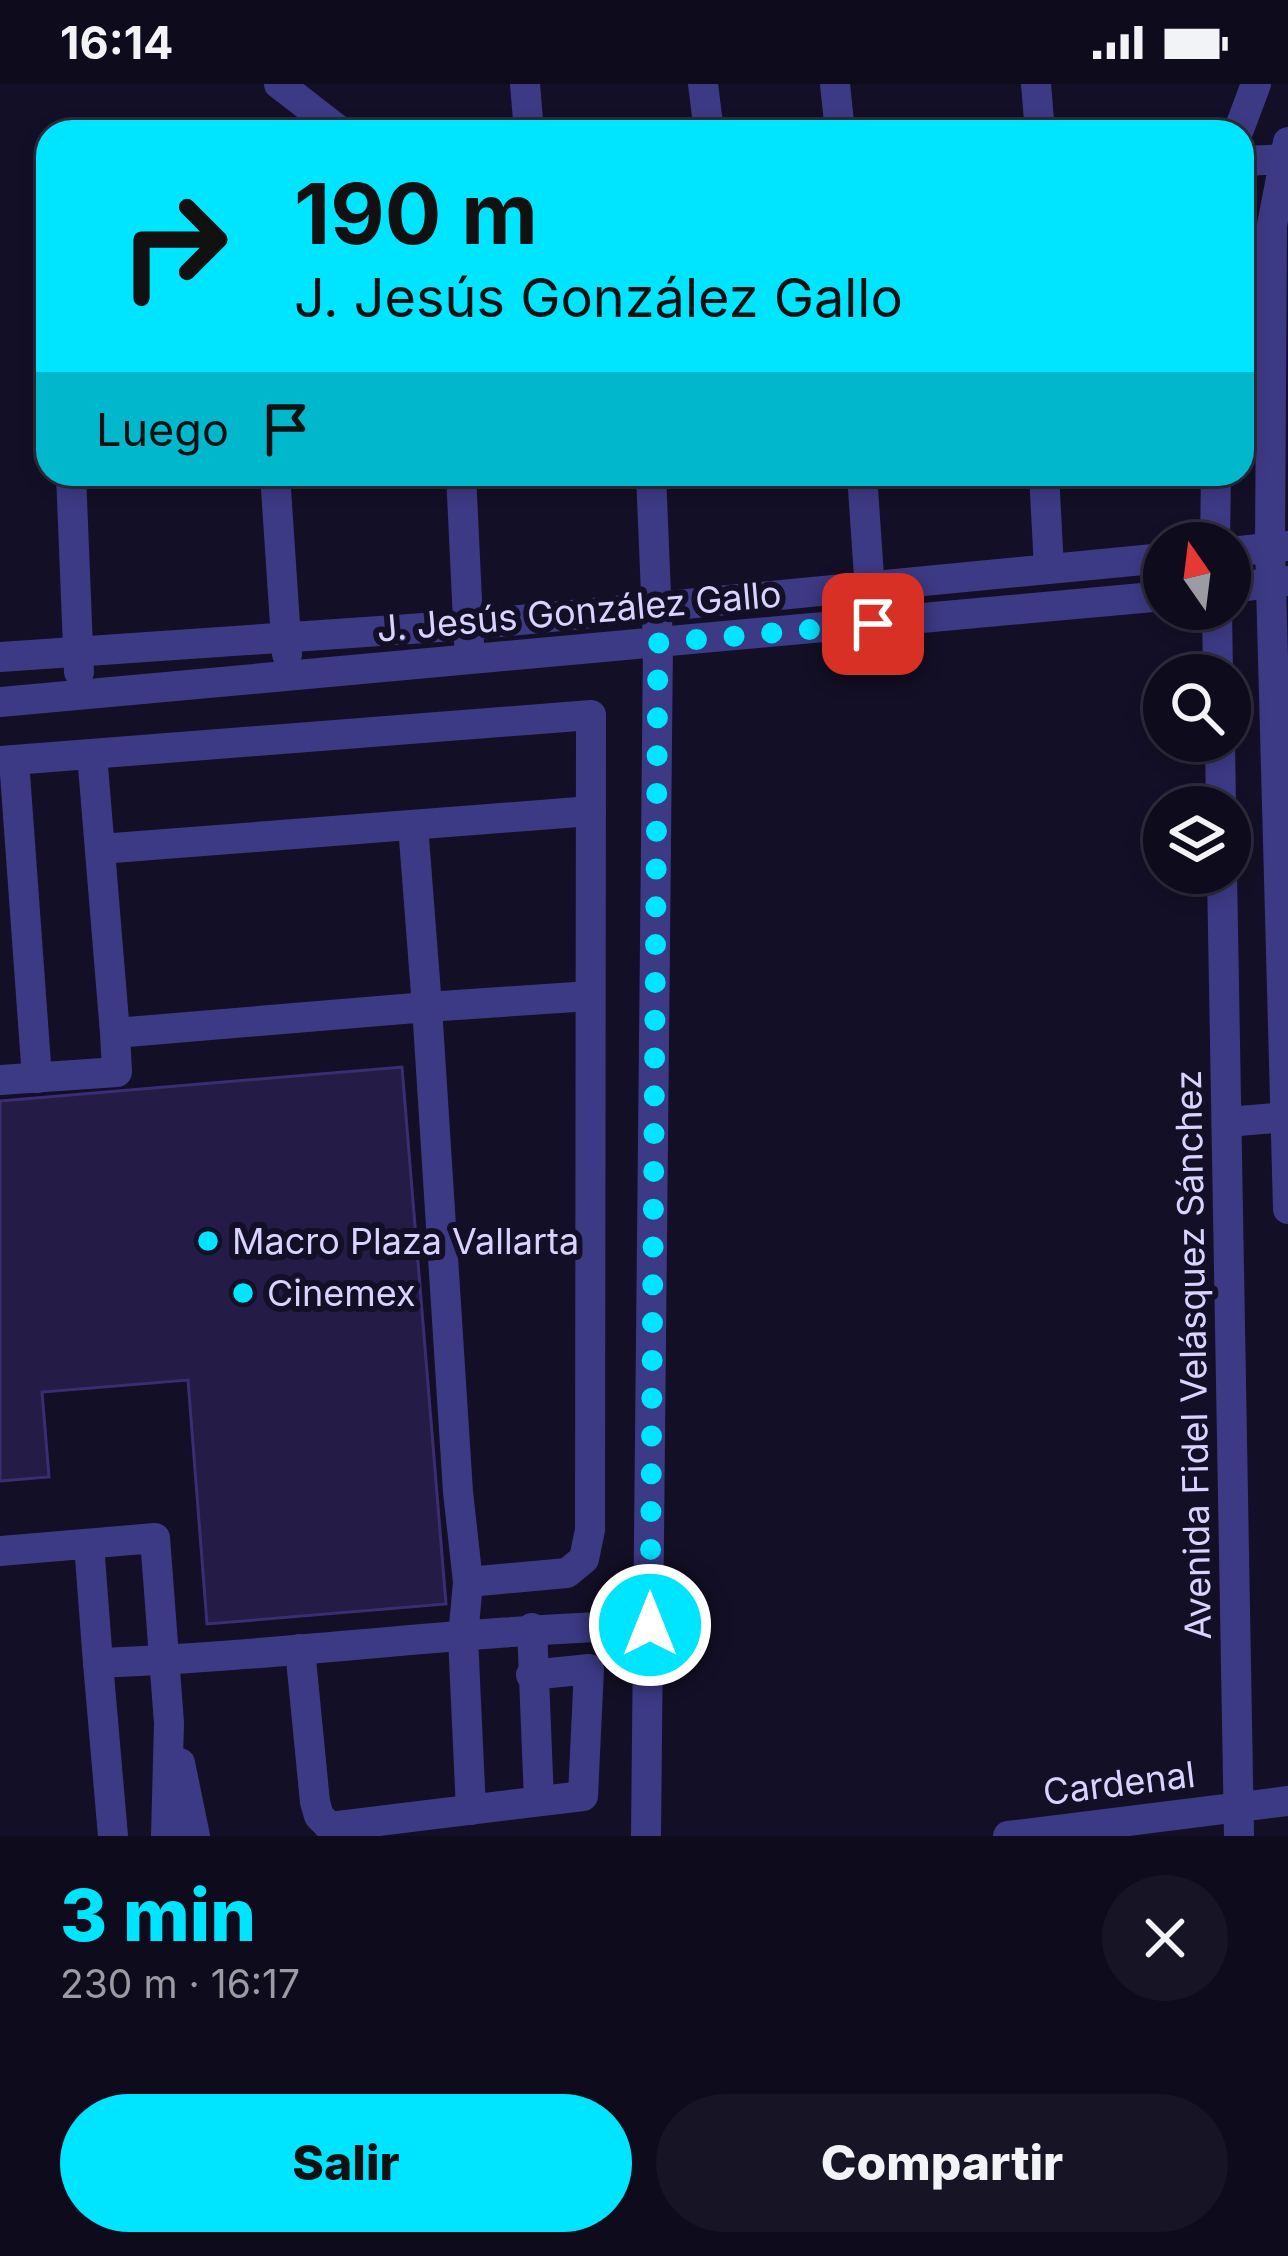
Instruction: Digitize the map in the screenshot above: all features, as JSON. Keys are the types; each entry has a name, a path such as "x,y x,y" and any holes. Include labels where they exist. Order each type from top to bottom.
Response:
{"street":[{"path":"280,84 325,120"},
{"path":"326,84 333,120"},
{"path":"525,84 528,120"},
{"path":"703,84 708,120"},
{"path":"835,84 839,120"},
{"path":"1036,84 1039,120"},
{"path":"1242,120 1256,84"},
{"path":"1254,159 1286,154 1272,225 1288,1209"},
{"path":"71,486 80,696"},
{"path":"276,486 289,676"},
{"path":"462,486 470,658"},
{"path":"646,1836 658,643 652,486"},
{"path":"863,486 873,624"},
{"path":"1045,486 1049,568"},
{"path":"1215,522 1216,486"},
{"name":"J. Jesús González Gallo","path":"0,657 468,625 1143,560"},
{"path":"1251,586 1281,582"},
{"name":"J. Jesús González Gallo","path":"0,702 1143,598"},
{"path":"37,1078 32,964 7,761 591,715 590,1529 584,1559 567,1574 468,1582"},
{"path":"0,1080 117,1072 92,754"},
{"path":"100,849 591,811"},
{"path":"413,825 468,1582 463,1636 471,1810"},
{"name":"Avenida Fidel Velásquez Sánchez","path":"1222,894 1240,1822"},
{"path":"0,967 32,964"},
{"path":"115,1033 590,996"},
{"path":"1227,1122 1287,1117"},
{"path":"0,1551 155,1538 170,1723 166,1836"},
{"path":"89,1544 113,1836"},
{"path":"98,1663 532,1628 650,1625"},
{"path":"532,1628 539,1802"},
{"path":"300,1649 315,1802 319,1816 330,1827 583,1796 589,1669 531,1675"},
{"path":"170,1723 195,1836"},
{"name":"Cardenal","path":"1008,1836 1240,1822 1288,1802"}],"building":[{"name":"Macro Plaza Vallarta","path":"402,1067 446,1604 207,1624 188,1380 42,1392 49,1477 0,1481 0,1101"}],"place":[{"name":"Macro Plaza Vallarta","path":"208,1241"},
{"name":"Cinemex","path":"243,1293"}],"route":[{"path":"650,1625 658,643 873,624"}]}
